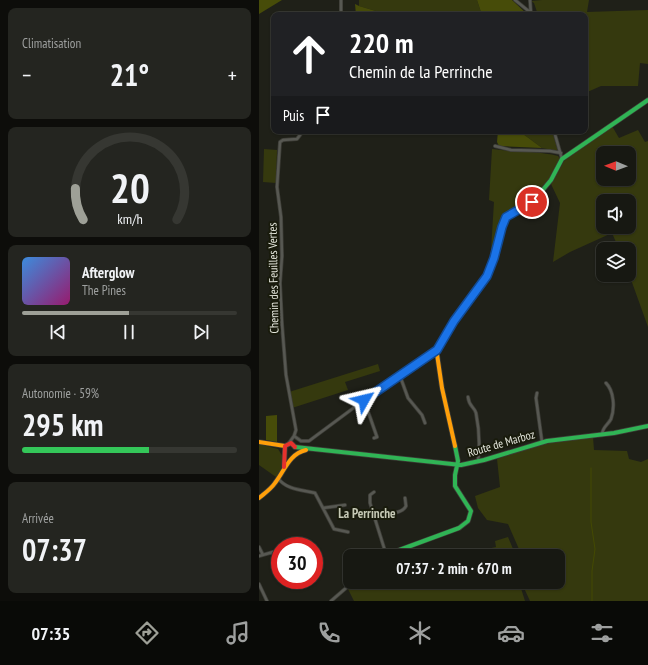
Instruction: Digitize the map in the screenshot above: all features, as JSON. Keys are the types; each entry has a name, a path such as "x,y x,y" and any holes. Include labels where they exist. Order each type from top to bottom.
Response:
{"street":[{"path":"341,0 341,12"},
{"path":"515,0 529,12"},
{"path":"530,0 531,12"},
{"path":"294,436 301,441 309,441 364,400 437,350 454,321 487,276 506,217 527,206 536,198 551,180 562,159 583,143 648,100"},
{"name":"Chemin des Feuilles Vertes","path":"293,440 295,428 289,401 285,366 280,283 282,256 281,217 277,177 280,142 283,140 297,139 301,134"},
{"path":"555,134 562,159"},
{"path":"495,146 511,150 549,151 561,153"},
{"path":"401,549 459,528 468,521 471,513 470,508 455,486 455,475 458,465 457,457 443,397 437,350"},
{"path":"400,376 408,398 422,415 425,423"},
{"path":"602,435 604,427 611,419 613,407 612,391 606,383"},
{"path":"537,393 536,398 542,442"},
{"path":"468,397 469,404 476,412 480,449 478,462"},
{"path":"364,400 377,437 374,438"},
{"name":"Route de Marboz","path":"285,448 295,446 458,465 478,462 542,442 602,435 648,426"},
{"path":"259,498 280,477 294,454 295,446 293,440 285,448 285,463 280,477 284,485 315,493 335,530 348,532"},
{"path":"259,442 285,448 294,454"},
{"name":"Route de Marboz","path":"294,454 311,449"},
{"path":"374,492 371,495 370,500 382,549"},
{"path":"374,516 384,513 398,513 402,511 406,506 405,498"},
{"path":"323,508 345,505"},
{"path":"259,546 261,556 271,554"},
{"path":"259,584 267,601"},
{"path":"331,601 345,589"}],"green space":[{"path":"259,0 282,0 259,14"},
{"path":"359,0 477,0 481,12 379,12 359,6"},
{"path":"477,0 512,0 525,12 481,12"},
{"path":"589,0 587,12 537,12 534,3 531,1"},
{"path":"355,4 379,12 356,12"},
{"path":"648,10 648,64 640,63 638,86 601,86 588,92 587,12"},
{"path":"612,126 619,138 638,130 645,142 648,141 648,327 632,282 636,282 636,242 616,242 612,234 636,234 636,194 596,194 596,234 610,234 570,252 553,262 560,203 551,184 564,161 581,146"},
{"path":"498,134 523,134 542,148 499,146 497,142"},
{"path":"523,134 553,134 558,151 542,148"},
{"path":"264,149 277,150 276,183 263,182"},
{"path":"492,149 550,154 558,156 561,160 551,178 537,196 524,206 506,216 490,266 494,202 489,200"},
{"path":"378,364 380,371 345,382 348,390 292,408 289,392"},
{"path":"277,415 277,442 266,440 266,416"},
{"path":"593,437 594,450 627,451 629,459 641,462 648,459 648,601 530,601 524,589 565,589 565,549 519,549 508,524 487,520 478,508 475,496 500,487 497,459 520,450 568,440"},
{"path":"259,444 278,449 283,457 281,470 276,477 259,465"},
{"path":"508,537 513,549 487,549 496,547 495,541"},
{"path":"348,589 521,589 525,601 354,601"}],"waterway":[{"path":"591,468 591,522 595,549 592,571 592,601"}],"traffic: fast":[{"path":"495,255 506,217 527,206 536,198 551,180 562,159 648,100"},
{"path":"295,447 461,465 484,460 547,441 614,433 648,426"},
{"path":"402,549 459,528 468,521 471,511 455,486 455,475 458,461 455,446"}],"traffic: slow":[{"path":"455,446 442,388 437,354 438,347 454,321 487,276 495,255"},
{"path":"259,442 285,446"},
{"path":"259,498 268,491 279,478 291,459 295,455 306,450"}],"traffic: jam":[{"path":"284,467 285,446 291,443 295,447"}],"district":[{"name":"La Perrinche","path":"367,513"}],"route":[{"path":"364,400 437,350 454,321 487,276 506,217 532,202"}]}
